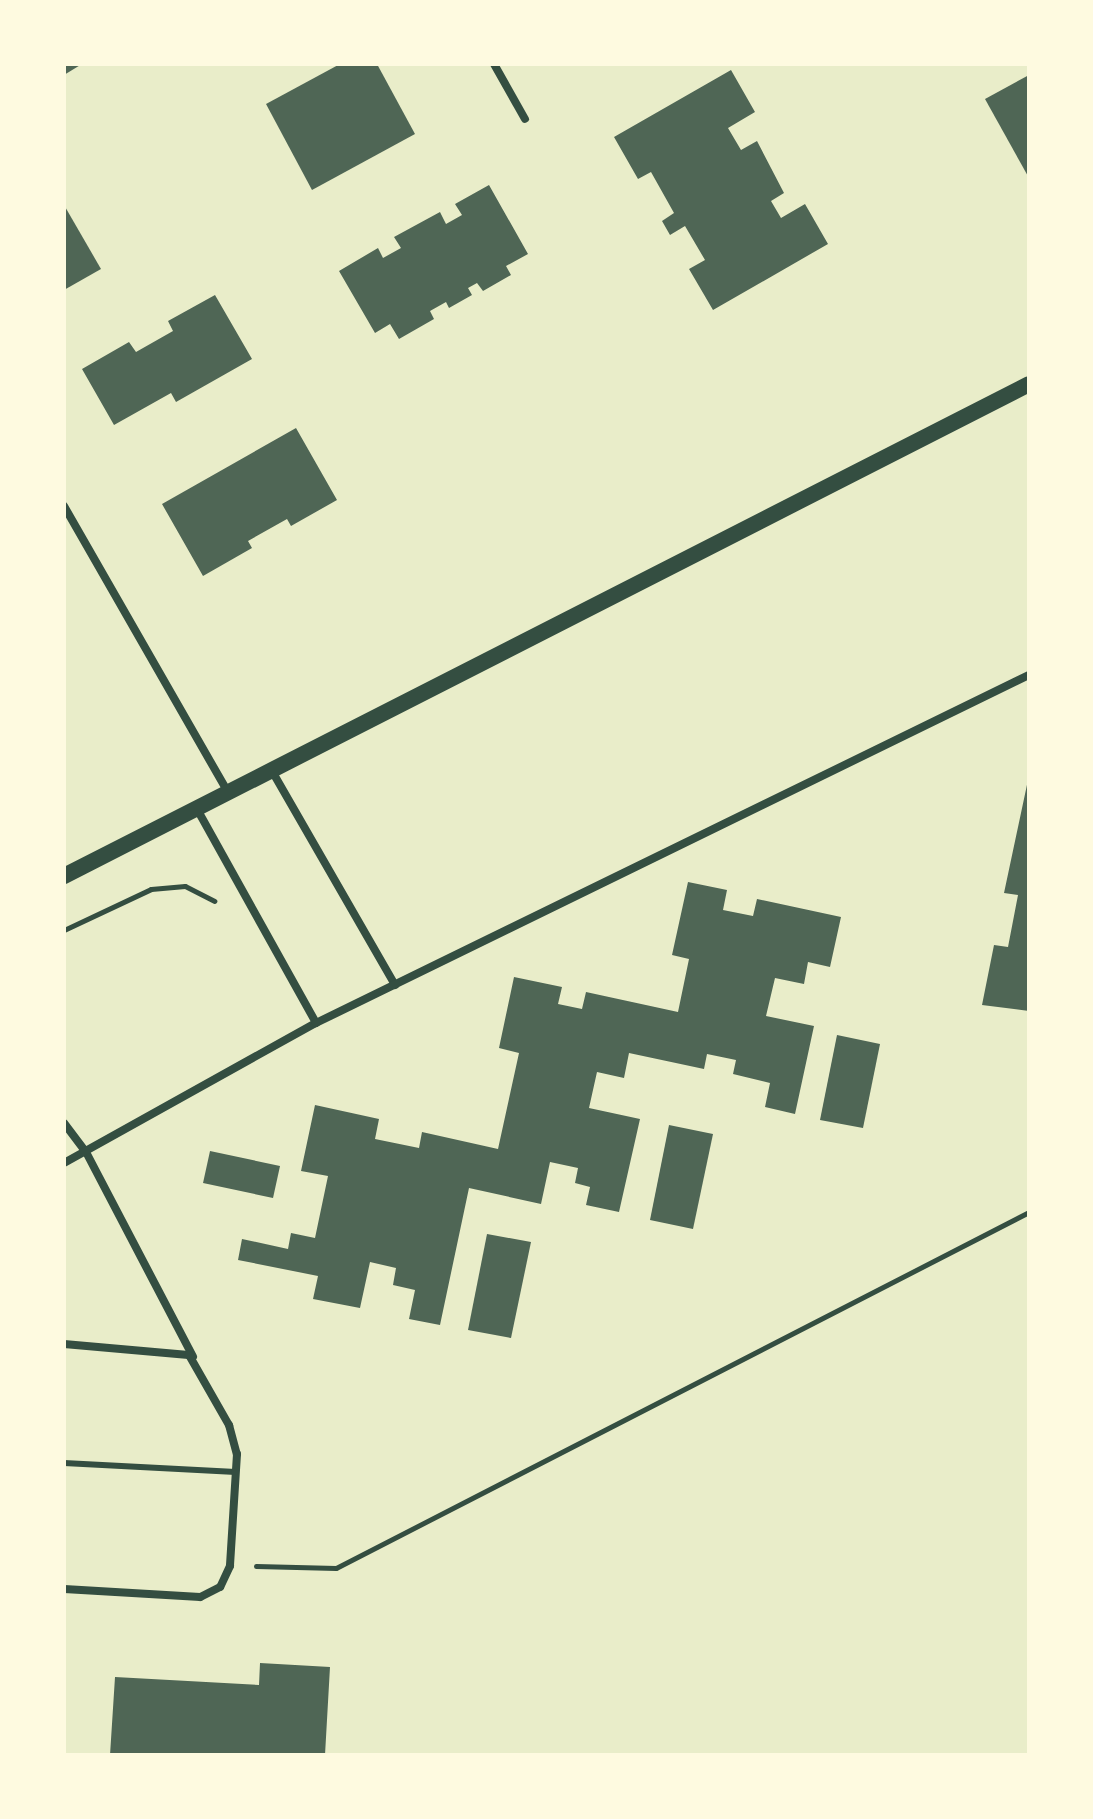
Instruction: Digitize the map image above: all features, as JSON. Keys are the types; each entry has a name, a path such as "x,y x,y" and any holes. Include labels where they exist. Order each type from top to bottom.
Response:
{"main road":[{"path":"64,876 1029,384"}],"street":[{"path":"494,64 525,119"},
{"path":"64,506 228,793"},
{"path":"64,1163 316,1023 1029,675"},
{"path":"272,771 395,985"},
{"path":"197,809 316,1023"},
{"path":"64,1123 86,1152 229,1425 236,1444 230,1566 220,1587 200,1597 64,1589"},
{"path":"64,1344 182,1352 196,1362"}],"lane":[{"path":"64,1463 236,1472"}],"path":[{"path":"64,930 151,889 185,886 214,900 222,910"},
{"path":"230,1566 336,1568 1029,1212"}],"building":[{"path":"64,64 82,64 64,75"},
{"path":"340,64 377,64 415,134 312,190 266,104"},
{"path":"731,70 755,112 728,128 741,150 757,141 784,193 771,201 781,218 805,204 828,244 713,310 689,269 705,260 685,226 670,235 662,221 674,213 651,172 638,179 614,137"},
{"path":"1029,75 1029,178 985,99"},
{"path":"489,185 528,254 506,266 511,275 483,291 477,283 468,288 472,295 449,308 446,302 430,311 434,319 399,339 390,324 375,333 339,271 378,248 383,258 401,248 394,237 440,212 446,224 462,215 455,204"},
{"path":"64,205 101,269 64,290"},
{"path":"215,295 252,359 176,402 171,393 114,425 82,369 129,342 136,352 173,331 168,321"},
{"path":"296,428 337,500 291,526 287,519 248,541 252,548 203,576 162,504"},
{"path":"1028,780 1029,1011 982,1005 994,945 1008,947 1018,895 1004,893"},
{"path":"688,882 727,890 723,910 753,916 757,899 841,917 830,967 808,962 804,984 775,978 766,1016 814,1026 795,1114 765,1107 770,1083 733,1074 736,1060 707,1054 704,1069 629,1053 624,1078 597,1072 589,1108 640,1119 619,1212 586,1205 590,1187 575,1183 578,1168 550,1162 541,1204 469,1188 440,1325 409,1319 415,1290 393,1285 396,1268 370,1262 360,1308 313,1299 318,1276 238,1260 242,1239 288,1249 291,1233 315,1238 328,1176 301,1171 315,1105 379,1119 375,1139 419,1148 422,1132 498,1149 519,1053 499,1048 514,977 562,987 558,1004 582,1009 586,992 678,1012 689,959 672,955"},
{"path":"837,1035 880,1044 863,1128 820,1120"},
{"path":"669,1125 713,1134 693,1229 650,1220"},
{"path":"210,1151 280,1166 273,1198 203,1183"},
{"path":"487,1234 531,1242 511,1338 468,1330"},
{"path":"260,1663 330,1667 325,1755 110,1755 115,1677 259,1685"}]}
